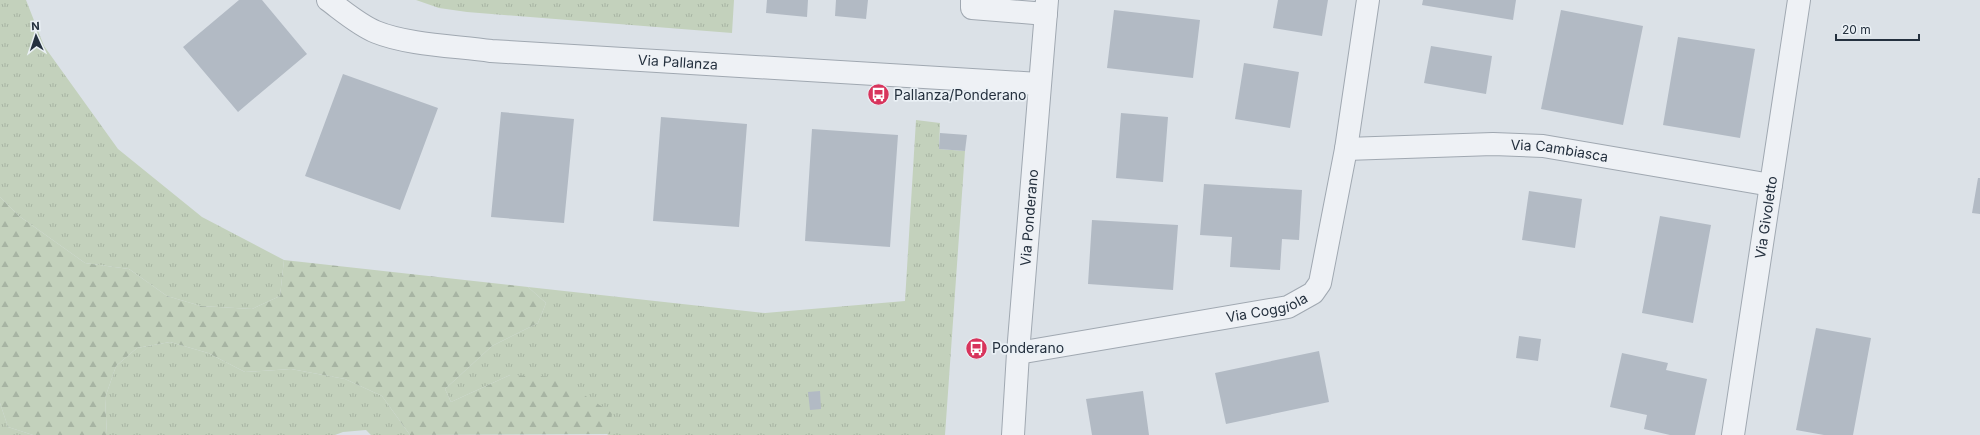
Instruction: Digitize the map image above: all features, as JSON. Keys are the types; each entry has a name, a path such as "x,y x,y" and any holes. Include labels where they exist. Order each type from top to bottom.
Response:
{"street":[{"name":"Via Pallanza","path":"328,0 351,18 376,32 408,40 491,51 1039,84"},
{"path":"972,0 972,8 1046,7"},
{"name":"Via Coggiola","path":"1018,353 1288,307 1300,302 1313,293 1320,283 1346,149 1368,0"},
{"name":"Via Givoletto","path":"1733,435 1799,0"},
{"name":"Via Ponderano","path":"1013,435 1018,353 1046,7"},
{"name":"Via Cambiasca","path":"1346,149 1493,144 1543,146 1771,185"}],"green space":[{"path":"0,0 26,0 44,46 118,149 202,217 284,260 280,296 252,309 201,306 167,296 129,269 85,263 19,216 0,197"},
{"path":"416,0 734,0 732,33 467,12 439,8"},
{"path":"916,120 940,123 939,149 965,151 945,435 607,435 610,433 510,375 451,402 445,389 492,346 538,323 546,303 528,287 765,313 905,301"},
{"path":"0,197 19,216 85,263 129,269 167,296 201,306 252,309 280,296 284,260 528,287 546,303 538,323 492,346 445,389 451,402 510,375 556,377 612,413 610,434 410,435 382,396 345,379 291,369 245,372 208,353 170,342 137,348 116,366 105,398 107,435 33,435 8,427 0,403"},
{"path":"170,342 208,353 245,372 291,369 345,379 382,396 410,435 371,435 366,430 343,432 335,435 107,435 105,398 116,366 137,348"},
{"path":"0,403 8,427 33,435 0,435"}],"building":[{"path":"239,0 262,0 307,54 238,112 183,47"},
{"path":"767,0 808,0 807,17 766,13"},
{"path":"836,0 868,0 866,19 835,16"},
{"path":"1278,0 1328,0 1322,36 1273,28"},
{"path":"1423,0 1516,0 1513,20 1422,5"},
{"path":"1114,10 1200,20 1193,78 1107,68"},
{"path":"1561,10 1643,26 1623,125 1541,109"},
{"path":"1678,37 1755,49 1740,138 1663,125"},
{"path":"1431,46 1492,56 1486,94 1424,83"},
{"path":"1244,63 1299,72 1290,128 1235,119"},
{"path":"343,74 438,108 400,210 305,176"},
{"path":"501,112 574,119 564,223 491,217"},
{"path":"1121,113 1168,117 1163,182 1116,178"},
{"path":"661,117 747,124 739,227 653,221"},
{"path":"812,129 898,135 890,247 805,241"},
{"path":"940,133 967,135 965,151 939,149"},
{"path":"1978,178 1980,178 1980,214 1972,213"},
{"path":"1204,184 1302,190 1299,240 1282,239 1280,270 1230,267 1232,237 1200,235"},
{"path":"1529,191 1582,199 1575,248 1522,240"},
{"path":"1660,216 1711,225 1693,323 1642,313"},
{"path":"1092,220 1178,225 1173,290 1088,284"},
{"path":"1816,328 1871,338 1853,435 1824,435 1796,430"},
{"path":"1519,336 1541,339 1538,361 1516,358"},
{"path":"1319,351 1329,402 1226,424 1215,373"},
{"path":"1622,353 1668,363 1666,370 1707,379 1695,435 1670,435 1644,429 1647,415 1610,407"},
{"path":"820,391 821,409 810,410 808,392"},
{"path":"1143,391 1149,435 1092,435 1086,399"}],"place":[{"name":"Pallanza/Ponderano","path":"878,95"},
{"name":"Ponderano","path":"976,348"}]}
